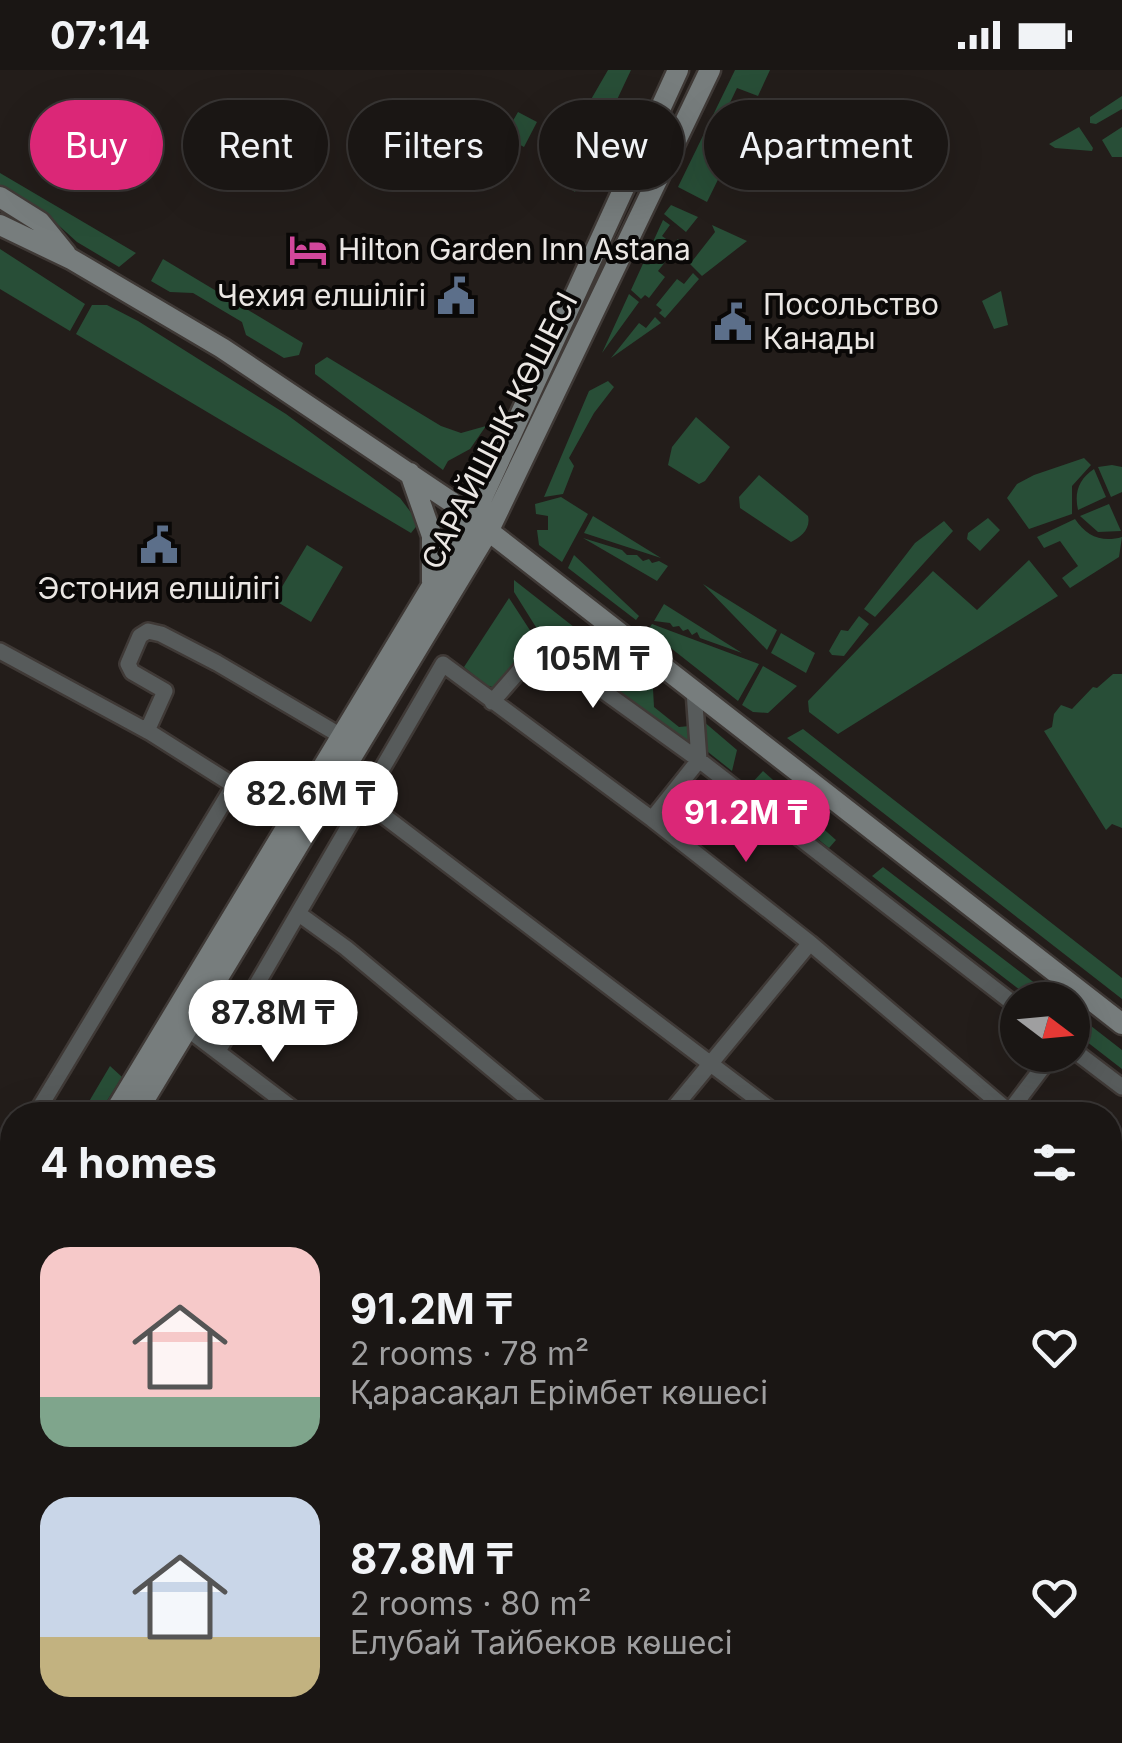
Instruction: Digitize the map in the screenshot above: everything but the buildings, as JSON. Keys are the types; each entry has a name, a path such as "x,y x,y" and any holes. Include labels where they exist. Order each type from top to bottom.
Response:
{"main road":[{"name":"САРАЙШЫҚ КӨШЕСІ","path":"141,1102 290,820 432,586 481,524 678,70"},
{"name":"САРАЙШЫҚ КӨШЕСІ","path":"122,1102 180,1023 481,524 710,70"},
{"path":"0,197 40,222 71,259"},
{"path":"0,225 71,259 249,365 410,473 481,524 1122,1024"},
{"path":"410,473 432,536 432,586"}],"street":[{"path":"147,731 165,691 132,672 128,664 140,636 148,631 217,664 341,736"},
{"path":"492,702 541,646 699,760 1000,993"},
{"path":"0,651 147,731 290,820"},
{"path":"218,1050 443,664 652,819 810,944 997,1102"},
{"path":"652,819 699,760 694,690"},
{"path":"43,1102 234,785"},
{"path":"363,800 761,1102"},
{"path":"299,914 346,948 531,1102"},
{"path":"678,1102 810,944"},
{"path":"180,1023 284,1102"},
{"path":"1090,1063 1122,1088"},
{"path":"1019,1102 1040,1072"}],"green space":[{"path":"608,70 631,70 617,100 591,100"},
{"path":"735,70 770,70 758,96 737,88 731,100 720,100"},
{"path":"1122,96 1122,109 1096,124 1090,123 1090,117"},
{"path":"519,113 537,122 524,147 519,144"},
{"path":"1079,127 1092,151 1049,144"},
{"path":"1122,127 1122,157 1112,157 1102,140"},
{"path":"704,134 704,190 713,190 707,202 684,190 684,175"},
{"path":"0,173 136,253 119,267 77,242 44,212 0,189"},
{"path":"671,205 698,217 686,232 664,214"},
{"path":"663,220 670,225 662,236 673,244 678,239 681,242 658,271 665,277 649,298 645,295 641,299 631,290"},
{"path":"712,225 747,241 702,276 690,264 715,232"},
{"path":"0,249 85,304 70,331 0,289"},
{"path":"163,259 303,343 299,355 284,358 246,335 242,322 193,293 170,292 151,281"},
{"path":"693,273 699,279 665,318 656,305 677,279 684,284"},
{"path":"1001,291 1008,325 994,329 982,301"},
{"path":"629,294 639,302 602,353"},
{"path":"92,305 107,305 138,321 286,414 400,498 419,523 411,533 76,334"},
{"path":"655,317 661,323 611,358 639,323 646,328"},
{"path":"327,357 441,426 461,433 486,426 470,449 448,461 443,470 315,374 315,365"},
{"path":"608,381 614,387 569,458 574,466 563,494 544,497 589,391"},
{"path":"696,417 730,447 699,484 668,465 672,447"},
{"path":"1084,458 1091,465 1072,486 1072,514 1029,529 1007,498 1017,484"},
{"path":"1098,467 1122,467 1122,492 1111,497"},
{"path":"1094,469 1106,497 1078,510 1079,486"},
{"path":"759,475 808,516 804,532 791,542 740,508 739,497"},
{"path":"561,497 588,514 562,562 539,545 537,530 548,530 548,516 536,514 535,504"},
{"path":"1109,504 1121,531 1098,532 1080,516"},
{"path":"593,516 661,558 584,533"},
{"path":"988,518 1000,530 980,551 967,539 968,533"},
{"path":"1075,519 1095,537 1122,537 1119,557 1070,588 1062,578 1078,566 1060,541 1044,548 1037,537"},
{"path":"944,521 953,531 875,617 864,609 915,543"},
{"path":"583,538 627,555 637,555 643,561 659,561 668,566 657,581"},
{"path":"307,545 343,567 311,622 274,600"},
{"path":"574,555 639,616 636,620 568,568"},
{"path":"1029,560 1058,596 838,734 809,712 808,701 933,571 977,610"},
{"path":"514,580 653,689 654,707 679,727 690,726 689,744 539,632 514,592"},
{"path":"703,584 777,630 767,650"},
{"path":"509,598 535,638 495,688 464,667"},
{"path":"664,604 742,653 700,638 697,632 692,635 688,629 683,631 679,626 654,621"},
{"path":"859,616 869,624 844,656 832,655 829,651 841,630 848,631"},
{"path":"652,624 759,664 738,701 648,630"},
{"path":"781,633 815,653 806,673 771,653"},
{"path":"763,666 797,686 768,713 753,712 742,705"},
{"path":"1113,674 1122,674 1122,828 1112,824 1106,830 1044,731 1052,727 1054,714 1061,705 1072,709 1093,687 1097,688"},
{"path":"703,721 737,750 732,771 703,748"},
{"path":"803,729 1122,978 1122,999 787,738"},
{"path":"763,771 836,840 829,848 750,785"},
{"path":"883,867 1033,982 1010,982 872,876"},
{"path":"1090,1025 1122,1050 1122,1069 1090,1044"},
{"path":"110,1066 122,1077 106,1102 89,1102"}],"place":[{"name":"Hilton Garden Inn Astana","path":"308,250"},
{"name":"Чехия елшілігі","path":"456,296"},
{"name":"Посольство Канады","path":"733,322"},
{"name":"Эстония елшілігі","path":"159,545"}]}
